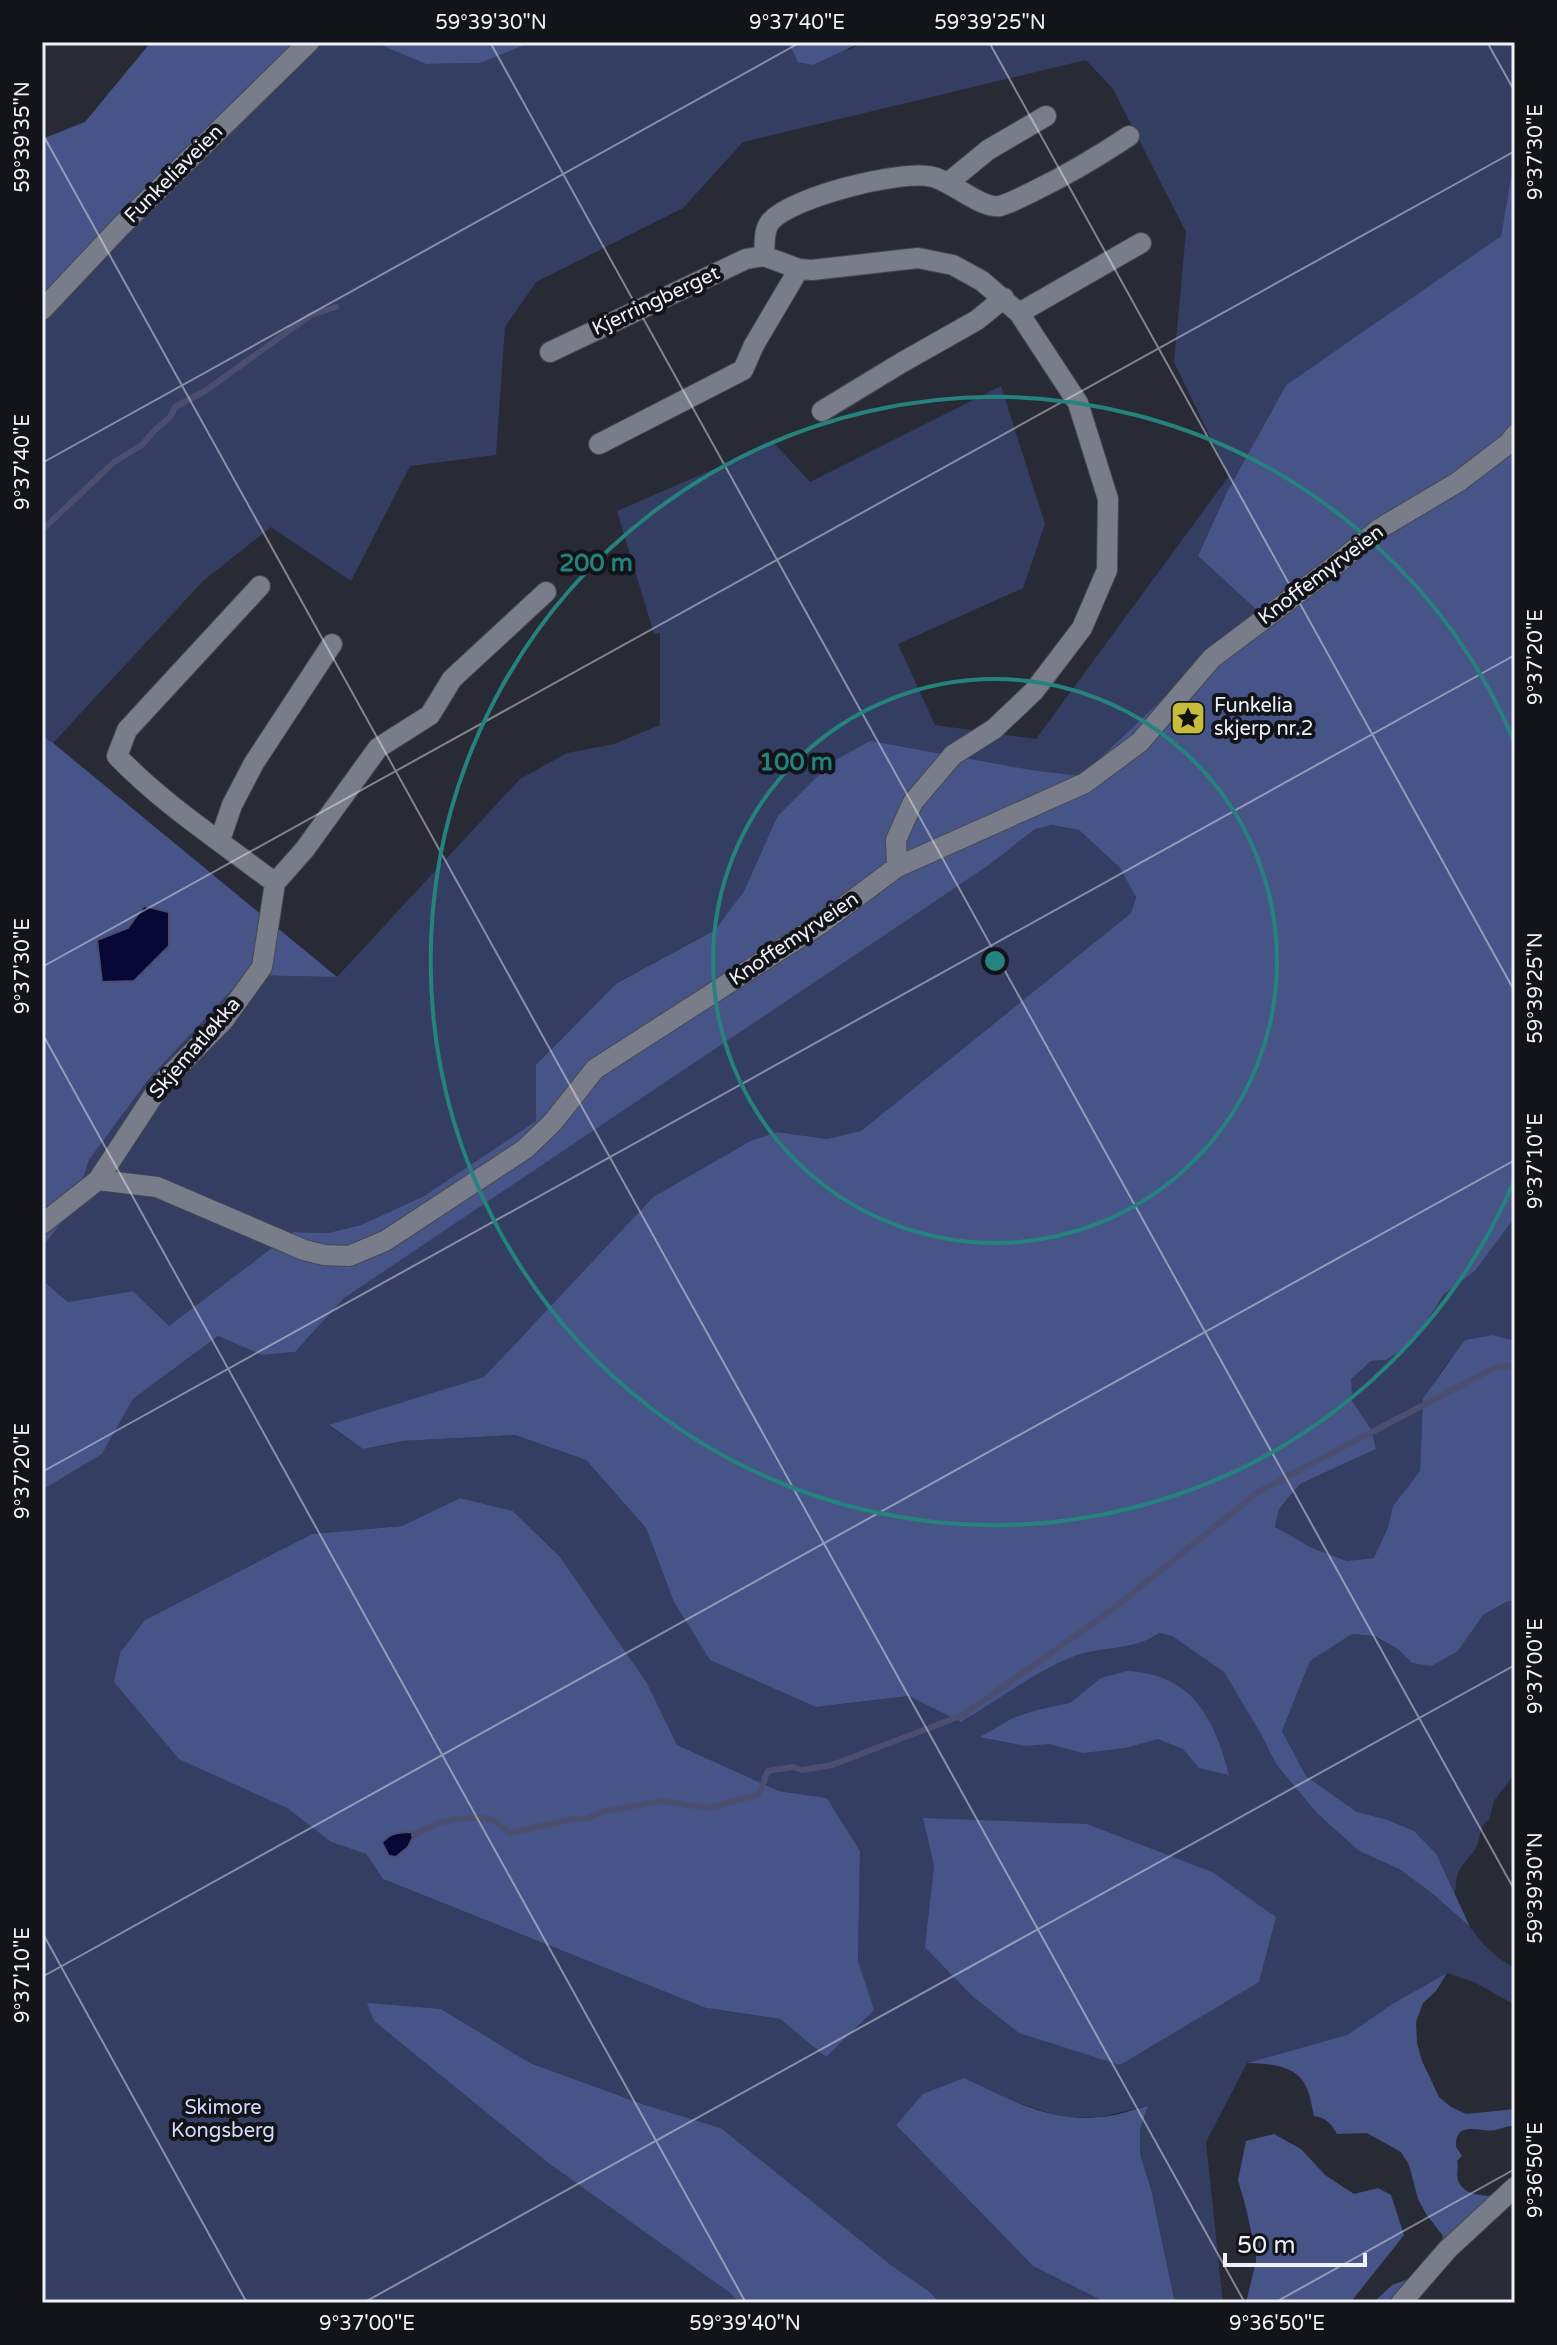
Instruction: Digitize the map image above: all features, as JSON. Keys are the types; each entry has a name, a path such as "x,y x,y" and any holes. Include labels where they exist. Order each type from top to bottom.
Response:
{"street":[{"name":"Funkeliaveien","path":"42,310 121,226 309,42"},
{"path":"949,182 988,150 1046,116"},
{"path":"897,867 896,840 913,802 953,755 994,729 1034,691 1082,628 1107,570 1108,499 1078,403 1019,313 1004,298 953,265 918,258 836,268 799,269 764,256 767,228 770,221 811,199 859,184 903,176 932,176 979,200 1000,206 1044,186 1129,136"},
{"path":"1019,313 1141,243"},
{"name":"Kjerringberget","path":"550,352 746,259 764,256"},
{"path":"599,444 743,370 754,345 799,269"},
{"path":"822,411 977,320 1004,298"},
{"name":"Knoffemyrveien","path":"98,1180 157,1187 304,1250 324,1255 349,1256 385,1241 525,1149 553,1122 595,1069 822,923 897,867 1085,783 1110,766 1140,742 1212,658 1379,529 1458,482 1515,435"},
{"path":"260,586 127,730 117,756 178,810 275,883 305,849 378,748 430,715 452,679 546,592"},
{"path":"220,840 232,805 254,763 332,644"},
{"name":"Skjematløkka","path":"98,1180 161,1084 223,1021 262,967 275,883"},
{"path":"42,1224 98,1180"},
{"path":"1401,2303 1448,2249 1515,2187"}],"green space":[{"path":"311,42 373,42 426,64 480,63 532,42 788,42 798,62 851,49 862,42 1515,42 1515,154 1501,236 1286,385 1226,494 1198,556 1261,614 1194,669 1081,776 1031,770 777,817 744,891 715,930 616,983 536,1121 424,1196 361,1225 328,1233 293,1232 169,1326 133,1291 68,1302 42,1280 42,1245 73,1208 89,1160 148,1080 246,975 337,977 520,779 567,753 614,744 660,725 660,633 654,634 617,511 774,443 810,482 1001,386 1045,524 1023,588 898,644 935,725 1036,739 1229,476 1174,362 1186,232 1113,89 1086,60 743,142 683,208 536,282 505,327 496,455 410,466 351,581 271,527 203,581 53,743 42,736 42,304"},
{"name":"Skimore Kongsberg","path":"1052,825 1079,830 1120,868 1136,897 1131,913 861,1131 827,1139 778,1132 752,1140 653,1197 484,1377 329,1426 363,1449 403,1441 515,1435 586,1460 646,1528 673,1600 816,1707 910,1696 961,1722 1060,1662 1085,1653 1140,1643 1159,1633 1172,1636 1224,1672 1262,1734 1276,1764 1359,1851 1399,1869 1433,1894 1470,1927 1484,1945 1515,1968 1515,2005 1474,1982 1447,1973 1392,2004 1347,2035 1247,2063 1206,2142 1223,2303 1175,2303 1151,2189 1140,2154 1140,2129 1147,2106 1100,2117 1063,2118 1013,2101 923,2094 897,2125 1033,2266 1107,2303 940,2303 721,2128 645,2105 530,2063 441,2009 374,2021 547,2162 740,2303 42,2303 42,1490 102,1454 133,1399 218,1336 262,1355 295,1352 343,1298 989,865 1035,829","holes":["460,1498 513,1511 560,1557 647,1683 677,1745 779,1791 827,1798 860,1851 858,1961 873,2010 825,2056 780,2019 706,2008 383,1879 366,1854 331,1842 287,1808 145,1620 312,1534 402,1526","923,1818 970,1994 926,1947 934,1866"]},
{"path":"1515,1217 1515,1341 1493,1335 1448,1362 1423,1398 1420,1471 1393,1506 1388,1527 1374,1558 1347,1561 1312,1548 1275,1528 1279,1509 1300,1484 1376,1449 1371,1429 1352,1401 1350,1379 1371,1361 1386,1360 1412,1344 1444,1294 1475,1271"},
{"path":"1515,1600 1515,1773 1494,1801 1476,1848 1459,1872 1455,1893 1437,1855 1385,1819 1357,1812 1306,1776 1282,1731 1310,1661 1352,1634 1373,1636 1398,1649 1412,1663 1458,1651 1483,1615"}],"shaded area":[{"path":"151,42 311,42 42,304 42,139 85,122"},
{"path":"373,42 532,42 480,63 426,64"},
{"path":"788,42 862,42 813,65 798,62"},
{"path":"1515,154 1515,1217 1475,1271 1444,1294 1412,1344 1386,1360 1371,1361 1351,1379 1352,1401 1371,1429 1376,1449 1300,1484 1279,1509 1275,1527 1312,1548 1347,1561 1374,1558 1388,1527 1393,1506 1420,1471 1423,1398 1465,1340 1493,1335 1515,1341 1515,1600 1483,1615 1458,1651 1431,1666 1412,1663 1398,1649 1374,1636 1352,1634 1310,1661 1282,1731 1306,1776 1357,1812 1414,1831 1437,1855 1470,1927 1399,1869 1359,1851 1317,1813 1276,1764 1224,1672 1172,1636 1159,1633 1140,1643 1085,1653 1060,1662 961,1722 909,1696 816,1707 710,1660 673,1600 646,1528 586,1460 515,1435 403,1441 363,1449 329,1425 484,1377 653,1197 752,1140 778,1132 827,1139 861,1131 1131,913 1136,897 1120,868 1079,830 1052,825 1035,829 989,865 344,1298 295,1352 262,1355 218,1336 133,1399 102,1454 42,1490 42,1280 68,1302 133,1291 169,1326 293,1232 328,1233 361,1225 424,1196 536,1121 536,1065 617,983 715,930 744,891 777,817 832,762 870,741 1081,776 1194,669 1260,613 1198,556 1226,494 1286,385 1501,236"},
{"path":"42,736 337,977 246,975 148,1080 89,1160 73,1208 42,1247","holes":["128,928 102,982 97,940"]},
{"path":"144,906 169,912 169,946 134,981 102,982 97,940 128,928"},
{"path":"460,1498 513,1511 560,1557 647,1683 677,1745 779,1791 827,1798 860,1851 858,1961 874,2010 826,2057 780,2019 706,2008 383,1879 366,1854 331,1842 287,1808 179,1759 114,1682 120,1653 145,1620 312,1534 402,1526"},
{"path":"1127,1671 1168,1680 1197,1702 1216,1735 1229,1775 1199,1768 1183,1749 1158,1739 1125,1748 1083,1753 1050,1744 1025,1746 980,1737 1013,1718 1070,1703 1101,1678"},
{"path":"923,1818 1087,1824 1212,1872 1276,1917 1259,1982 1120,2065 1019,2033 970,1994 925,1947 934,1866"},
{"path":"411,1832 414,1835 408,1847 396,1857 389,1856 382,1843 385,1839"},
{"path":"1447,1973 1436,1991 1423,2003 1416,2022 1422,2061 1439,2097 1451,2107 1466,2114 1515,2109 1515,2126 1496,2130 1470,2129 1460,2133 1456,2147 1462,2156 1457,2161 1460,2185 1472,2193 1493,2196 1440,2247 1443,2236 1418,2199 1409,2165 1401,2152 1367,2133 1337,2134 1328,2122 1314,2116 1308,2091 1298,2075 1283,2067 1247,2063 1347,2035 1392,2004"},
{"path":"367,2003 441,2009 530,2063 645,2105 721,2128 940,2303 740,2303 547,2162 374,2021"},
{"path":"964,2078 1029,2107 1064,2116 1106,2116 1148,2106 1140,2129 1140,2154 1151,2189 1175,2303 1107,2303 1033,2266 896,2125 923,2094"},
{"path":"1274,2134 1301,2149 1325,2175 1354,2194 1378,2188 1391,2195 1404,2235 1350,2303 1246,2303 1256,2254 1238,2180 1246,2141"},
{"path":"1409,2279 1387,2303 1373,2303 1392,2285"}],"waterway":[{"path":"42,530 114,462 142,445 170,417 175,407 205,391 311,315 336,307"},
{"path":"414,1835 430,1826 460,1818 489,1819 510,1833 661,1801 709,1808 757,1795 768,1771 832,1765 963,1715 1109,1612 1258,1492 1496,1367 1515,1365"}],"place":[{"name":"Funkelia skjerp nr.2","path":"1188,718"}]}
